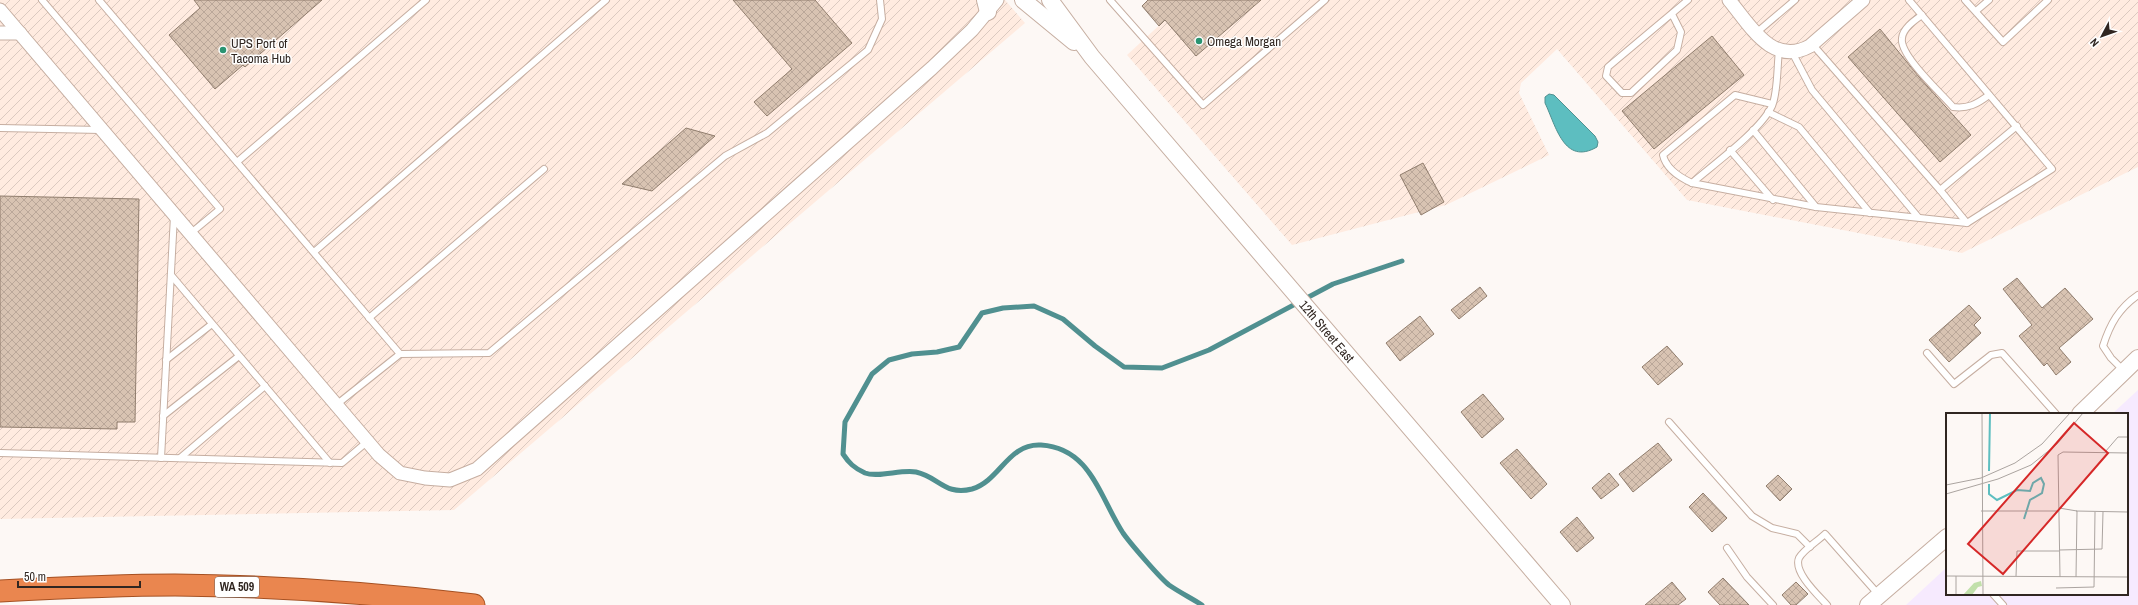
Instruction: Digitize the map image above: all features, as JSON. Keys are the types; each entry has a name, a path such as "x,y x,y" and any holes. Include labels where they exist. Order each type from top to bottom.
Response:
{"highway":[{"name":"WA 509","path":"0,591 116,586 218,586 352,593 474,605"}],"street":[{"name":"12th Street East","path":"1023,0 1092,57"},
{"name":"12th Street East","path":"1050,0 1092,57 1562,605"},
{"path":"1729,0 1764,42 1786,51 1802,51 1813,44 1863,0"},
{"path":"0,10 379,455 400,473 450,480 477,469 932,68 990,4"},
{"path":"0,33 20,33"},
{"path":"2081,413 2138,358"},
{"path":"1876,601 1946,539"}],"lane":[{"path":"42,0 220,209 191,234"},
{"path":"98,0 400,354"},
{"path":"237,162 426,0"},
{"path":"314,252 606,0"},
{"path":"336,405 400,354 489,353 726,156 767,133 868,50 882,19 880,0"},
{"path":"1110,0 1203,104 1325,0"},
{"path":"1672,14 1681,32 1677,50 1631,93 1622,93 1606,76 1608,67 1688,0"},
{"path":"1756,33 1795,0"},
{"path":"1772,104 1735,95 1663,155 1664,161 1680,178 1692,183 1773,200 1816,207 1967,223 2052,169 1909,0"},
{"path":"1966,0 2003,42 2048,0"},
{"path":"1976,11 1989,0"},
{"path":"1922,15 1910,24 1902,36 1902,45 1910,59 1953,107 1964,108 1979,102 1989,95"},
{"path":"1813,44 1967,223"},
{"path":"1692,183 1753,130 1768,112 1772,104 1786,51"},
{"path":"1786,51 1812,90 1918,217"},
{"path":"1768,112 1799,127 1870,213"},
{"path":"1940,190 2017,126"},
{"path":"0,128 103,130"},
{"path":"1753,130 1816,207"},
{"path":"1730,150 1773,200"},
{"path":"369,318 544,168"},
{"path":"161,458 174,214"},
{"path":"170,275 330,463"},
{"path":"2125,371 2111,358 2103,346 2110,324 2130,300 2138,295"},
{"path":"166,360 212,324"},
{"path":"1927,353 1954,384 1991,355 2002,354 2055,413"},
{"path":"163,416 239,356"},
{"path":"180,458 265,386"},
{"path":"1669,422 1752,516 1772,528 1797,534 1810,547"},
{"path":"0,453 342,464 368,441"},
{"path":"1827,605 1807,583 1800,572 1799,558 1825,534 1876,601"},
{"path":"1727,548 1747,577 1773,605"},
{"path":"1994,595 2003,605"}],"shaded area":[{"path":"0,0 1005,0 1025,23 454,510 0,519"},
{"path":"1261,0 2138,0 2138,167 1962,253 1687,200 1557,49 1521,83 1519,93 1549,155 1446,205 1292,245 1127,55 1165,20 1196,56"},
{"path":"2138,390 2138,605 1906,605 1946,568 1946,595 2128,595 2128,413 2113,413"}],"water":[{"path":"1549,94 1554,95 1595,136 1598,142 1597,147 1586,152 1576,151 1563,141 1545,103 1545,97"}],"building":[{"name":"UPS Port of Tacoma Hub","path":"194,0 322,0 245,67 243,65 215,89 169,35 200,8"},
{"path":"733,0 815,0 852,43 767,116 754,102 792,69"},
{"name":"Omega Morgan","path":"1148,0 1261,0 1196,56 1165,20 1159,26 1142,6"},
{"path":"1880,29 1919,77 1971,135 1940,162 1848,57"},
{"path":"1712,36 1744,75 1654,149 1622,111"},
{"path":"686,128 715,136 652,191 622,184"},
{"path":"1423,163 1444,202 1421,215 1400,175"},
{"path":"0,196 139,199 135,422 117,422 117,429 0,427"},
{"path":"2017,278 2042,308 2065,288 2093,319 2059,348 2071,362 2056,375 2047,363 2044,366 2019,336 2032,325 2003,289"},
{"path":"1480,287 1487,296 1459,319 1451,310"},
{"path":"1969,305 1981,318 1974,325 1981,333 1949,362 1929,340"},
{"path":"1420,316 1434,334 1400,361 1386,343"},
{"path":"1667,346 1683,364 1658,385 1642,367"},
{"path":"1483,394 1504,419 1482,438 1461,412"},
{"path":"1658,443 1672,460 1633,492 1619,474"},
{"path":"1517,449 1547,484 1531,499 1500,463"},
{"path":"1609,473 1619,485 1601,499 1592,488"},
{"path":"1778,475 1792,489 1780,501 1766,486"},
{"path":"1703,493 1727,518 1712,532 1689,507"},
{"path":"1577,517 1594,538 1577,552 1560,532"},
{"path":"1723,578 1749,605 1720,605 1708,592"},
{"path":"1672,582 1686,599 1678,605 1645,605"},
{"path":"1796,582 1808,594 1796,605 1791,605 1782,595"}],"waterway":[{"path":"1202,605 1169,585 1152,568 1123,533 1092,477 1083,465 1072,455 1058,448 1041,445 1030,446 1020,450 982,485 972,489 963,490 948,488 924,474 916,472 910,471 876,475 865,473 855,467 843,454 845,422 872,374 889,360 912,354 937,352 959,347 982,313 1003,308 1034,306 1063,319 1095,346 1124,367 1162,368 1209,350 1333,284 1402,261"}],"place":[{"name":"Omega Morgan","path":"1199,41"},
{"name":"UPS Port of Tacoma Hub","path":"223,50"}]}
